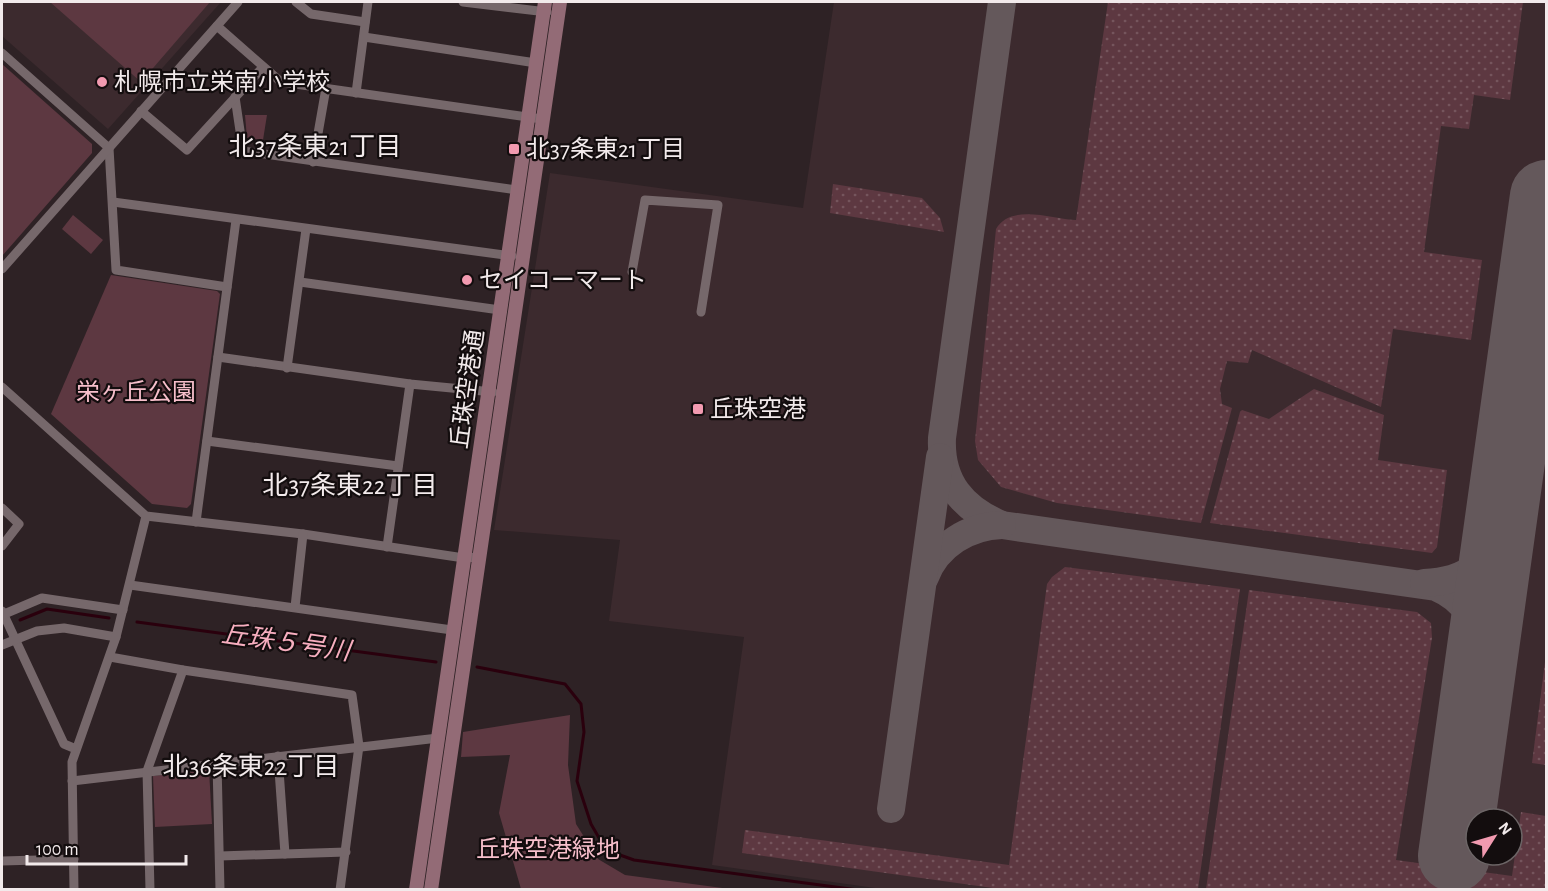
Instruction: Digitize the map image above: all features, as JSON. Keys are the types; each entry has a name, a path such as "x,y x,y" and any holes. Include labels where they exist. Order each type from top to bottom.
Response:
{"main road":[{"name":"丘珠空港通","path":"431,890 471,558 535,118 536,63 544,7"},
{"name":"丘珠空港通","path":"495,392 500,310 514,256 517,190 559,8"},
{"name":"丘珠空港通","path":"416,890 452,630 471,558"}],"street":[{"path":"2,269 238,2"},
{"path":"296,2 311,14 365,22"},
{"path":"356,93 368,2"},
{"path":"463,2 559,8"},
{"path":"217,26 281,82 535,118"},
{"path":"364,37 536,63"},
{"path":"2,53 109,148 116,270 227,287"},
{"path":"141,111 187,150 263,67"},
{"path":"313,162 326,88"},
{"path":"235,97 243,151 517,190"},
{"path":"632,272 645,200 718,205 701,312"},
{"path":"113,202 514,256"},
{"path":"196,522 236,220"},
{"path":"287,368 306,229"},
{"path":"300,282 500,310"},
{"path":"218,357 410,384 495,392"},
{"path":"387,547 410,384"},
{"path":"2,387 146,516 303,534 471,558"},
{"path":"207,441 398,466"},
{"path":"2,508 19,524 2,546"},
{"path":"74,890 72,782 76,749 110,657 146,516"},
{"path":"295,608 303,534"},
{"path":"130,585 452,630"},
{"path":"76,749 64,744 2,613 42,598 123,610"},
{"path":"2,645 37,631 64,628 116,637"},
{"path":"110,657 352,695 359,747 340,890"},
{"path":"150,890 147,771 183,670"},
{"path":"72,782 147,771 438,738"},
{"path":"279,756 285,854"},
{"path":"218,763 220,890"},
{"path":"220,856 346,852"},
{"path":"2,861 74,859"}],"shaded area":[{"name":"札幌市立栄南小学校","path":"2,2 221,2 108,129 2,36"},
{"path":"834,2 1546,2 1546,889 889,890 712,865 744,637 609,621 620,540 494,530 550,173 803,208"}],"green space":[{"path":"50,2 210,2 141,82"},
{"path":"1108,2 1523,2 1510,100 1474,95 1469,129 1441,126 1424,252 1482,260 1471,340 1393,329 1381,407 1252,350 1248,363 1227,361 1220,389 1222,404 1232,408 1201,523 1057,503 1001,487 978,460 975,441 996,229 1011,216 1022,214 1076,220"},
{"path":"2,64 92,144 92,153 2,256"},
{"path":"245,115 267,115 263,140 247,138"},
{"path":"833,184 922,198 940,218 944,232 830,213"},
{"path":"73,215 103,240 91,254 62,229"},
{"name":"栄ヶ丘公園","path":"111,275 217,291 220,294 191,504 187,508 152,504 51,414"},
{"path":"1314,389 1384,415 1378,460 1447,470 1437,547 1432,553 1210,523 1240,412 1242,410 1269,419"},
{"path":"1065,567 1240,589 1198,889 1000,889 742,853 745,830 1009,865 1047,584"},
{"path":"1249,590 1417,612 1431,623 1432,638 1396,860 1512,876 1513,867 1524,867 1524,812 1546,816 1546,889 1206,889"},
{"path":"1546,654 1546,765 1532,763"},
{"name":"丘珠空港緑地","path":"570,715 568,765 576,824 598,859 625,875 730,889 521,889 499,813 510,755 461,757 463,732"},
{"path":"209,769 212,824 155,827 153,776"}],"waterway":[{"name":"丘珠５号川","path":"20,620 47,609 109,618"},
{"name":"丘珠５号川","path":"137,622 436,662"},
{"name":"丘珠５号川","path":"477,667 565,684 581,704 584,732 577,781 591,824 606,850 634,860 858,890"}],"taxiway":[{"path":"1002,2 942,438 945,468 957,492 976,511 1002,525 1436,587 1456,599 1470,616 1479,636 1482,659"},
{"path":"891,809 940,457"},
{"path":"1424,583 1453,578 1475,567 1490,548 1502,521"},
{"path":"925,577 937,556 956,539 978,529 1002,525"}],"runway":[{"path":"1454,856 1546,196"}],"place":[{"name":"札幌市立栄南小学校","path":"102,82"},
{"name":"北37条東21丁目","path":"514,149"},
{"name":"セイコーマート","path":"467,280"},
{"name":"丘珠空港","path":"698,409"}],"district":[{"name":"北37条東21丁目","path":"315,146"},
{"name":"北37条東22丁目","path":"350,485"},
{"name":"北36条東22丁目","path":"251,766"}]}
